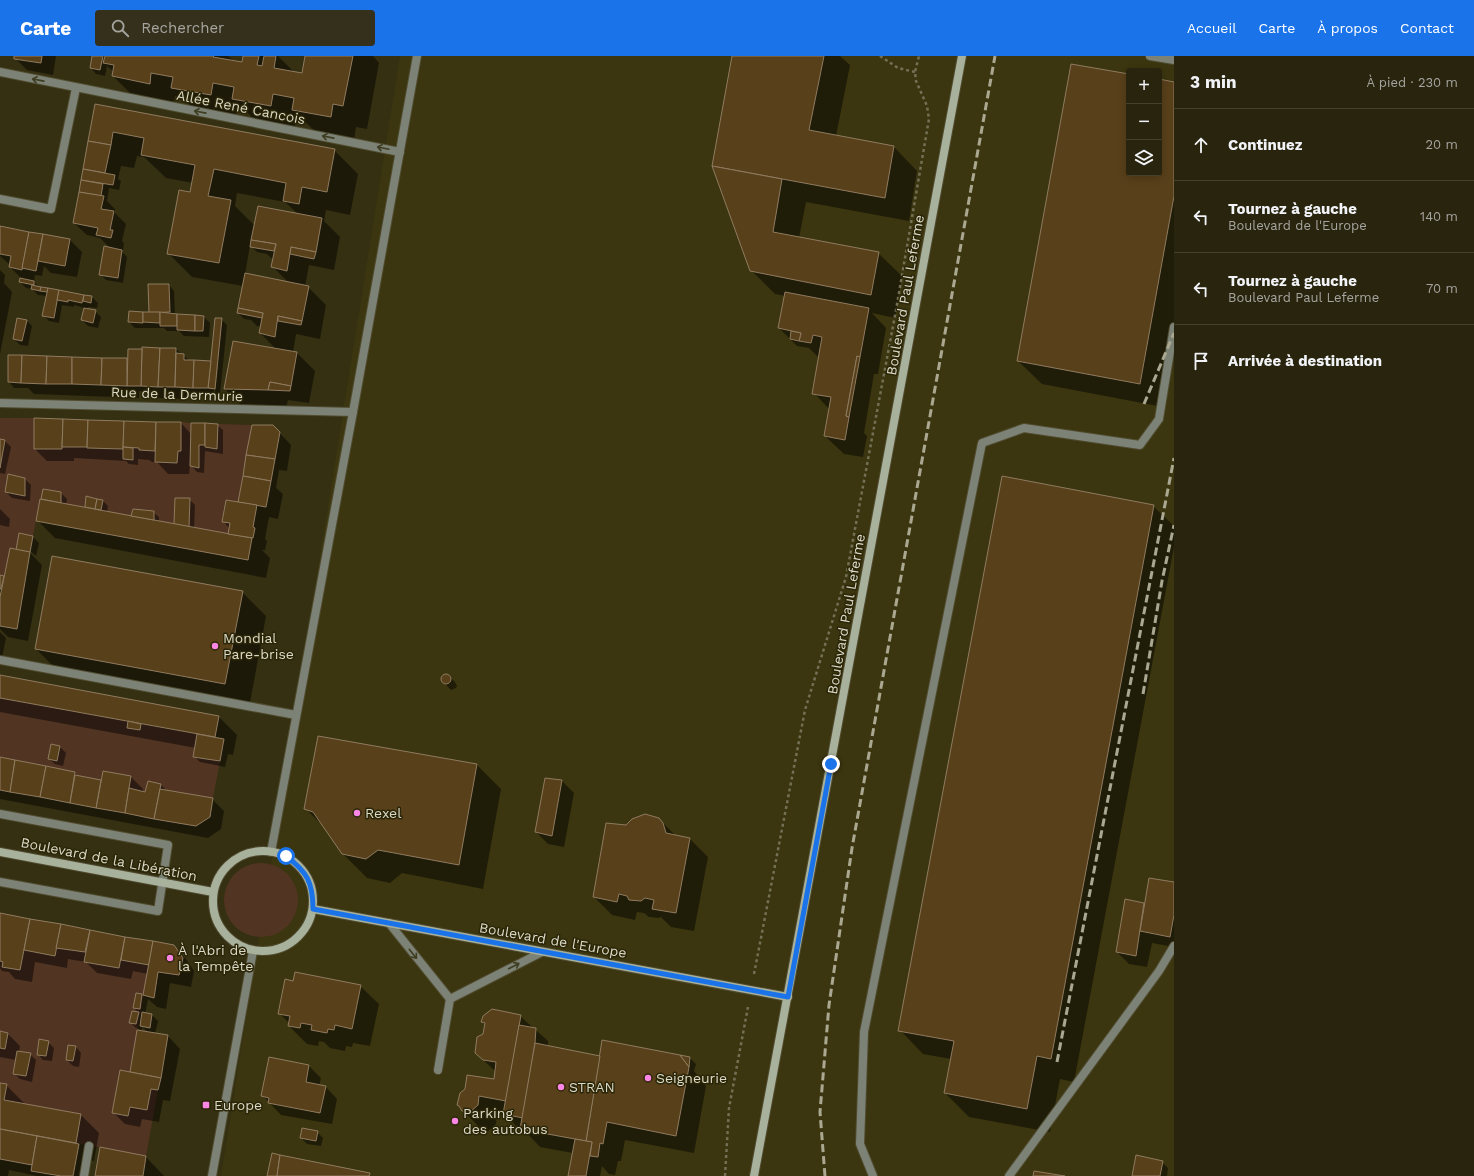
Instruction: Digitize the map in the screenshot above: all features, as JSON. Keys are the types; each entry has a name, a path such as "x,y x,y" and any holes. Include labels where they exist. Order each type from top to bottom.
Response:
{"main road":[{"name":"Boulevard Paul Leferme","path":"754,1176 962,56"},
{"path":"255,851 271,852 286,856 298,866 308,878 313,893 313,909 309,922 302,934 292,943 279,949 266,952 252,951 238,946 225,936 217,923 212,908 212,892 218,877 227,865 240,856 255,851"},
{"name":"Boulevard de la Libération","path":"0,852 212,892"},
{"name":"Boulevard de l'Europe","path":"313,909 788,997"}],"street":[{"path":"271,852 353,412 417,56"},
{"path":"1150,56 1174,60"},
{"name":"Allée René Cancois","path":"0,72 400,152"},
{"path":"0,199 51,210 76,88"},
{"path":"873,1176 860,1144 864,1032 982,444 1024,428 1140,445 1159,419 1174,327"},
{"name":"Rue de la Dermurie","path":"0,402 353,412"},
{"path":"0,660 296,715"},
{"path":"0,814 168,845 158,911 0,882"},
{"path":"388,923 450,998 438,1070"},
{"path":"1008,1176 1159,972 1174,946"},
{"path":"212,1176 252,951"},
{"path":"450,998 542,952"},
{"path":"84,1176 89,1146"}],"path":[{"path":"880,56 898,68 915,72"},
{"path":"725,1176 729,1108 805,710 846,577 929,118 916,81 915,72 919,56"}],"shaded area":[{"path":"400,56 1174,56 1174,1176 221,1176"},
{"path":"0,418 34,418 34,449 62,449 62,447 122,449 123,447 139,448 139,450 155,451 155,462 177,463 178,451 181,451 181,422 191,423 190,466 199,467 199,445 205,445 205,447 217,449 218,424 252,425 238,502 225,500 222,522 230,523 228,534 154,520 154,510 144,511 133,509 131,516 95,509 97,499 86,496 85,507 61,503 43,489 30,552 10,548 4,576 0,575 0,468 5,441 0,439","holes":["8,475 25,478 25,496 5,492"]},
{"path":"0,698 128,721 127,728 140,730 141,724 197,734 193,757 220,761 213,798 160,789 161,784 148,781 145,792 129,788 131,776 103,771 101,780 75,775 75,772 0,757"},
{"path":"261,863 275,866 287,874 295,886 298,900 295,914 287,926 275,934 261,937 247,934 235,926 227,914 224,900 227,886 235,874 247,866"},
{"path":"56,948 85,952 84,962 119,968 121,960 149,965 130,1072 113,1113 128,1116 130,1107 146,1110 151,1089 158,1090 146,1156 76,1143 81,1114 4,1100 7,1084 0,1083 0,1047 5,1048 8,1033 0,1031 0,961 3,962 2,967 20,970 24,950 55,956","holes":["39,1039 49,1041 46,1056 37,1054","69,1045 76,1046 73,1061 66,1060","17,1051 31,1054 26,1076 13,1074"]}],"building":[{"path":"14,56 42,56 41,63 14,59"},
{"path":"92,56 103,56 100,70 90,68"},
{"path":"105,56 214,56 213,57 242,62 243,56 259,56 257,65 262,66 264,56 276,56 274,68 302,73 305,56 353,56 343,106 333,104 331,117 292,110 294,98 273,94 271,106 232,99 234,87 213,83 211,95 171,88 173,77 151,73 150,84 112,76 114,65 103,63"},
{"path":"732,56 824,56 809,130 894,146 885,198 712,166"},
{"path":"1071,64 1126,73 1126,176 1162,176 1162,80 1174,82 1174,196 1140,384 1017,361"},
{"path":"95,104 335,149 327,192 302,187 299,204 283,201 286,183 214,169 208,196 231,200 219,263 167,254 179,190 190,192 195,165 141,155 144,138 113,132 111,145 88,141"},
{"path":"88,141 111,145 105,173 83,169"},
{"path":"712,166 782,179 773,232 879,252 871,295 750,271"},
{"path":"83,169 115,175 113,185 81,180"},
{"path":"81,180 103,184 101,196 79,192"},
{"path":"79,192 104,196 101,209 114,211 110,230 113,230 111,238 96,235 98,228 73,223"},
{"path":"258,206 322,218 316,252 291,247 287,271 271,267 276,244 251,240"},
{"path":"0,226 29,232 22,270 9,267 11,256 0,254"},
{"path":"29,232 43,234 36,271 22,268"},
{"path":"43,234 70,239 65,266 38,261"},
{"path":"251,240 276,244 274,251 250,247"},
{"path":"104,246 122,250 118,278 99,275"},
{"path":"291,247 316,252 314,259 290,254"},
{"path":"245,273 309,286 302,321 278,316 275,337 259,333 263,313 238,308"},
{"path":"20,278 34,281 34,285 19,282"},
{"path":"148,284 169,284 170,312 149,313"},
{"path":"32,285 41,287 40,291 31,289"},
{"path":"41,287 48,288 47,292 40,291"},
{"path":"48,288 59,290 54,318 42,316"},
{"path":"59,290 84,295 82,303 68,300 68,302 57,300"},
{"path":"785,292 869,308 860,357 857,356 846,416 849,417 845,440 824,436 831,397 812,394 822,337 813,335 811,343 799,341 801,333 778,328"},
{"path":"84,295 92,296 91,303 83,301"},
{"path":"84,308 96,310 93,323 81,320"},
{"path":"238,308 263,313 262,318 237,313"},
{"path":"129,311 143,312 143,323 128,322"},
{"path":"143,312 160,312 160,323 143,322"},
{"path":"160,312 177,314 177,326 160,326"},
{"path":"177,314 195,315 195,331 177,330"},
{"path":"195,315 204,316 203,331 195,331"},
{"path":"278,316 302,321 301,325 278,321"},
{"path":"17,318 27,320 22,341 13,339"},
{"path":"215,318 222,318 215,389 208,388"},
{"path":"791,331 801,333 799,341 790,339"},
{"path":"233,341 297,352 291,386 270,382 268,390 224,389"},
{"path":"142,347 160,348 158,387 141,386"},
{"path":"160,348 176,348 175,387 158,387"},
{"path":"128,349 142,349 141,386 127,386"},
{"path":"176,353 184,354 184,360 194,360 193,388 175,387"},
{"path":"8,355 22,355 21,383 8,382"},
{"path":"22,355 47,356 46,384 21,383"},
{"path":"47,356 72,357 72,384 46,384"},
{"path":"857,356 860,357 849,417 846,416"},
{"path":"72,357 102,358 101,385 72,384"},
{"path":"102,358 127,358 127,386 101,385"},
{"path":"194,360 211,361 208,388 193,388"},
{"path":"270,382 291,386 290,391 268,390"},
{"path":"34,418 63,419 62,449 34,449"},
{"path":"63,419 88,420 87,447 62,447"},
{"path":"88,420 124,421 123,449 87,448"},
{"path":"124,421 156,422 155,451 123,447"},
{"path":"156,422 181,422 181,451 178,451 177,463 155,462"},
{"path":"191,423 205,423 205,445 199,445 199,468 190,466"},
{"path":"205,423 218,424 217,449 205,447"},
{"path":"252,425 273,425 280,432 275,459 246,455"},
{"path":"0,439 5,440 0,468"},
{"path":"123,447 133,448 133,460 123,459"},
{"path":"246,455 275,459 271,481 243,476"},
{"path":"8,474 25,478 25,496 5,492"},
{"path":"243,476 271,481 266,507 238,502"},
{"path":"1002,476 1154,505 1051,1059 1037,1056 1027,1109 944,1093 954,1041 898,1031"},
{"path":"43,489 61,492 61,503 41,499"},
{"path":"86,496 97,499 95,509 85,507"},
{"path":"175,498 190,498 189,527 174,524"},
{"path":"40,499 252,538 248,560 36,521"},
{"path":"97,499 103,500 101,510 95,509"},
{"path":"226,500 257,505 253,527 255,528 253,538 228,534 230,523 222,522"},
{"path":"133,509 154,511 154,520 131,516"},
{"path":"19,533 33,536 30,552 16,550"},
{"path":"10,548 30,552 17,629 0,626 0,597"},
{"path":"52,556 243,591 225,684 35,649"},
{"path":"0,575 4,576 1,589 0,589"},
{"path":"444,674 448,674 450,675 450,683 444,684 441,681 441,677"},
{"path":"0,675 219,716 215,737 0,698"},
{"path":"128,721 141,724 140,730 127,728"},
{"path":"197,734 224,739 220,761 193,757"},
{"path":"318,736 477,764 459,865 378,850 366,859 342,854 313,812 304,809"},
{"path":"51,744 60,746 57,761 48,759"},
{"path":"0,757 15,760 10,792 0,790"},
{"path":"15,760 46,766 40,797 10,792"},
{"path":"46,766 75,772 70,803 40,797"},
{"path":"103,771 131,776 125,813 96,808"},
{"path":"75,775 101,780 96,808 70,803"},
{"path":"545,778 562,780 552,836 535,832"},
{"path":"148,781 161,784 154,819 125,813 129,788 145,792"},
{"path":"160,789 213,798 210,817 196,826 154,819"},
{"path":"645,814 659,818 663,823 666,833 690,838 676,913 652,909 654,900 645,898 641,901 629,900 627,896 619,894 617,902 593,897 606,823 626,825 632,819"},
{"path":"1149,878 1174,882 1174,915 1170,937 1140,931"},
{"path":"1125,899 1144,903 1136,956 1116,952"},
{"path":"0,913 30,919 20,970 2,967 3,962 0,961"},
{"path":"30,919 61,924 55,956 24,950"},
{"path":"61,924 90,930 85,952 56,948"},
{"path":"90,930 125,937 119,968 84,962"},
{"path":"125,937 153,941 149,965 121,960"},
{"path":"153,941 174,945 183,958 179,975 158,972 154,998 143,995"},
{"path":"295,972 361,985 352,1029 335,1025 334,1030 328,1029 327,1033 311,1030 312,1025 301,1023 300,1028 288,1026 290,1016 278,1014 285,979 293,981"},
{"path":"136,993 142,994 140,1009 133,1008"},
{"path":"492,1009 521,1015 506,1101 479,1096 478,1105 469,1113 462,1111 457,1105 460,1093 465,1089 467,1075 494,1079 496,1062 483,1060 475,1053 477,1037 483,1034 485,1023 481,1022 483,1016"},
{"path":"132,1011 139,1012 136,1024 129,1023"},
{"path":"142,1012 152,1014 150,1028 140,1026"},
{"name":"STRAN","path":"519,1025 536,1028 523,1118 503,1114"},
{"path":"137,1030 168,1035 161,1078 130,1072"},
{"path":"0,1031 8,1033 5,1049 0,1048"},
{"path":"39,1039 49,1041 46,1056 37,1055"},
{"path":"602,1040 680,1055 689,1067 676,1136 607,1122 603,1144 600,1143 598,1157 590,1156 592,1142 586,1141"},
{"name":"STRAN","path":"535,1043 600,1056 586,1141 520,1129"},
{"path":"68,1045 76,1046 73,1061 66,1060"},
{"path":"17,1051 31,1053 26,1076 13,1074"},
{"path":"680,1055 690,1057 689,1067"},
{"path":"269,1057 309,1065 306,1082 326,1086 320,1113 268,1103 269,1098 261,1096"},
{"path":"120,1070 161,1078 158,1090 151,1089 147,1110 130,1107 128,1116 112,1113"},
{"path":"0,1083 7,1084 4,1100 81,1114 76,1143 0,1129"},
{"path":"302,1128 318,1131 316,1141 300,1138"},
{"path":"0,1129 37,1136 32,1165 0,1159"},
{"path":"37,1136 79,1144 73,1176 61,1176 31,1171"},
{"path":"575,1139 592,1142 586,1176 568,1176"},
{"path":"100,1147 146,1156 143,1176 95,1176"},
{"path":"272,1153 280,1155 277,1176 267,1176"},
{"path":"280,1155 370,1173 369,1176 277,1176"},
{"path":"1136,1155 1163,1161 1160,1176 1132,1176"},
{"path":"1034,1171 1065,1176 1033,1176"}],"railway":[{"path":"825,1176 820,1112 829,1005 852,848 995,56"},
{"path":"1144,404 1174,333"},
{"path":"1057,1062 1174,458"},
{"path":"1143,694 1162,581 1174,525"}],"place":[{"name":"Mondial Pare-brise","path":"215,646"},
{"name":"Rexel","path":"357,813"},
{"name":"À l'Abri de la Tempête","path":"170,958"},
{"name":"Seigneurie","path":"648,1078"},
{"name":"STRAN","path":"561,1087"},
{"name":"Europe","path":"206,1105"},
{"name":"Parking des autobus","path":"455,1121"}],"route":[{"path":"286,856 298,866 308,878 313,893 313,909 788,997 831,764"}]}
